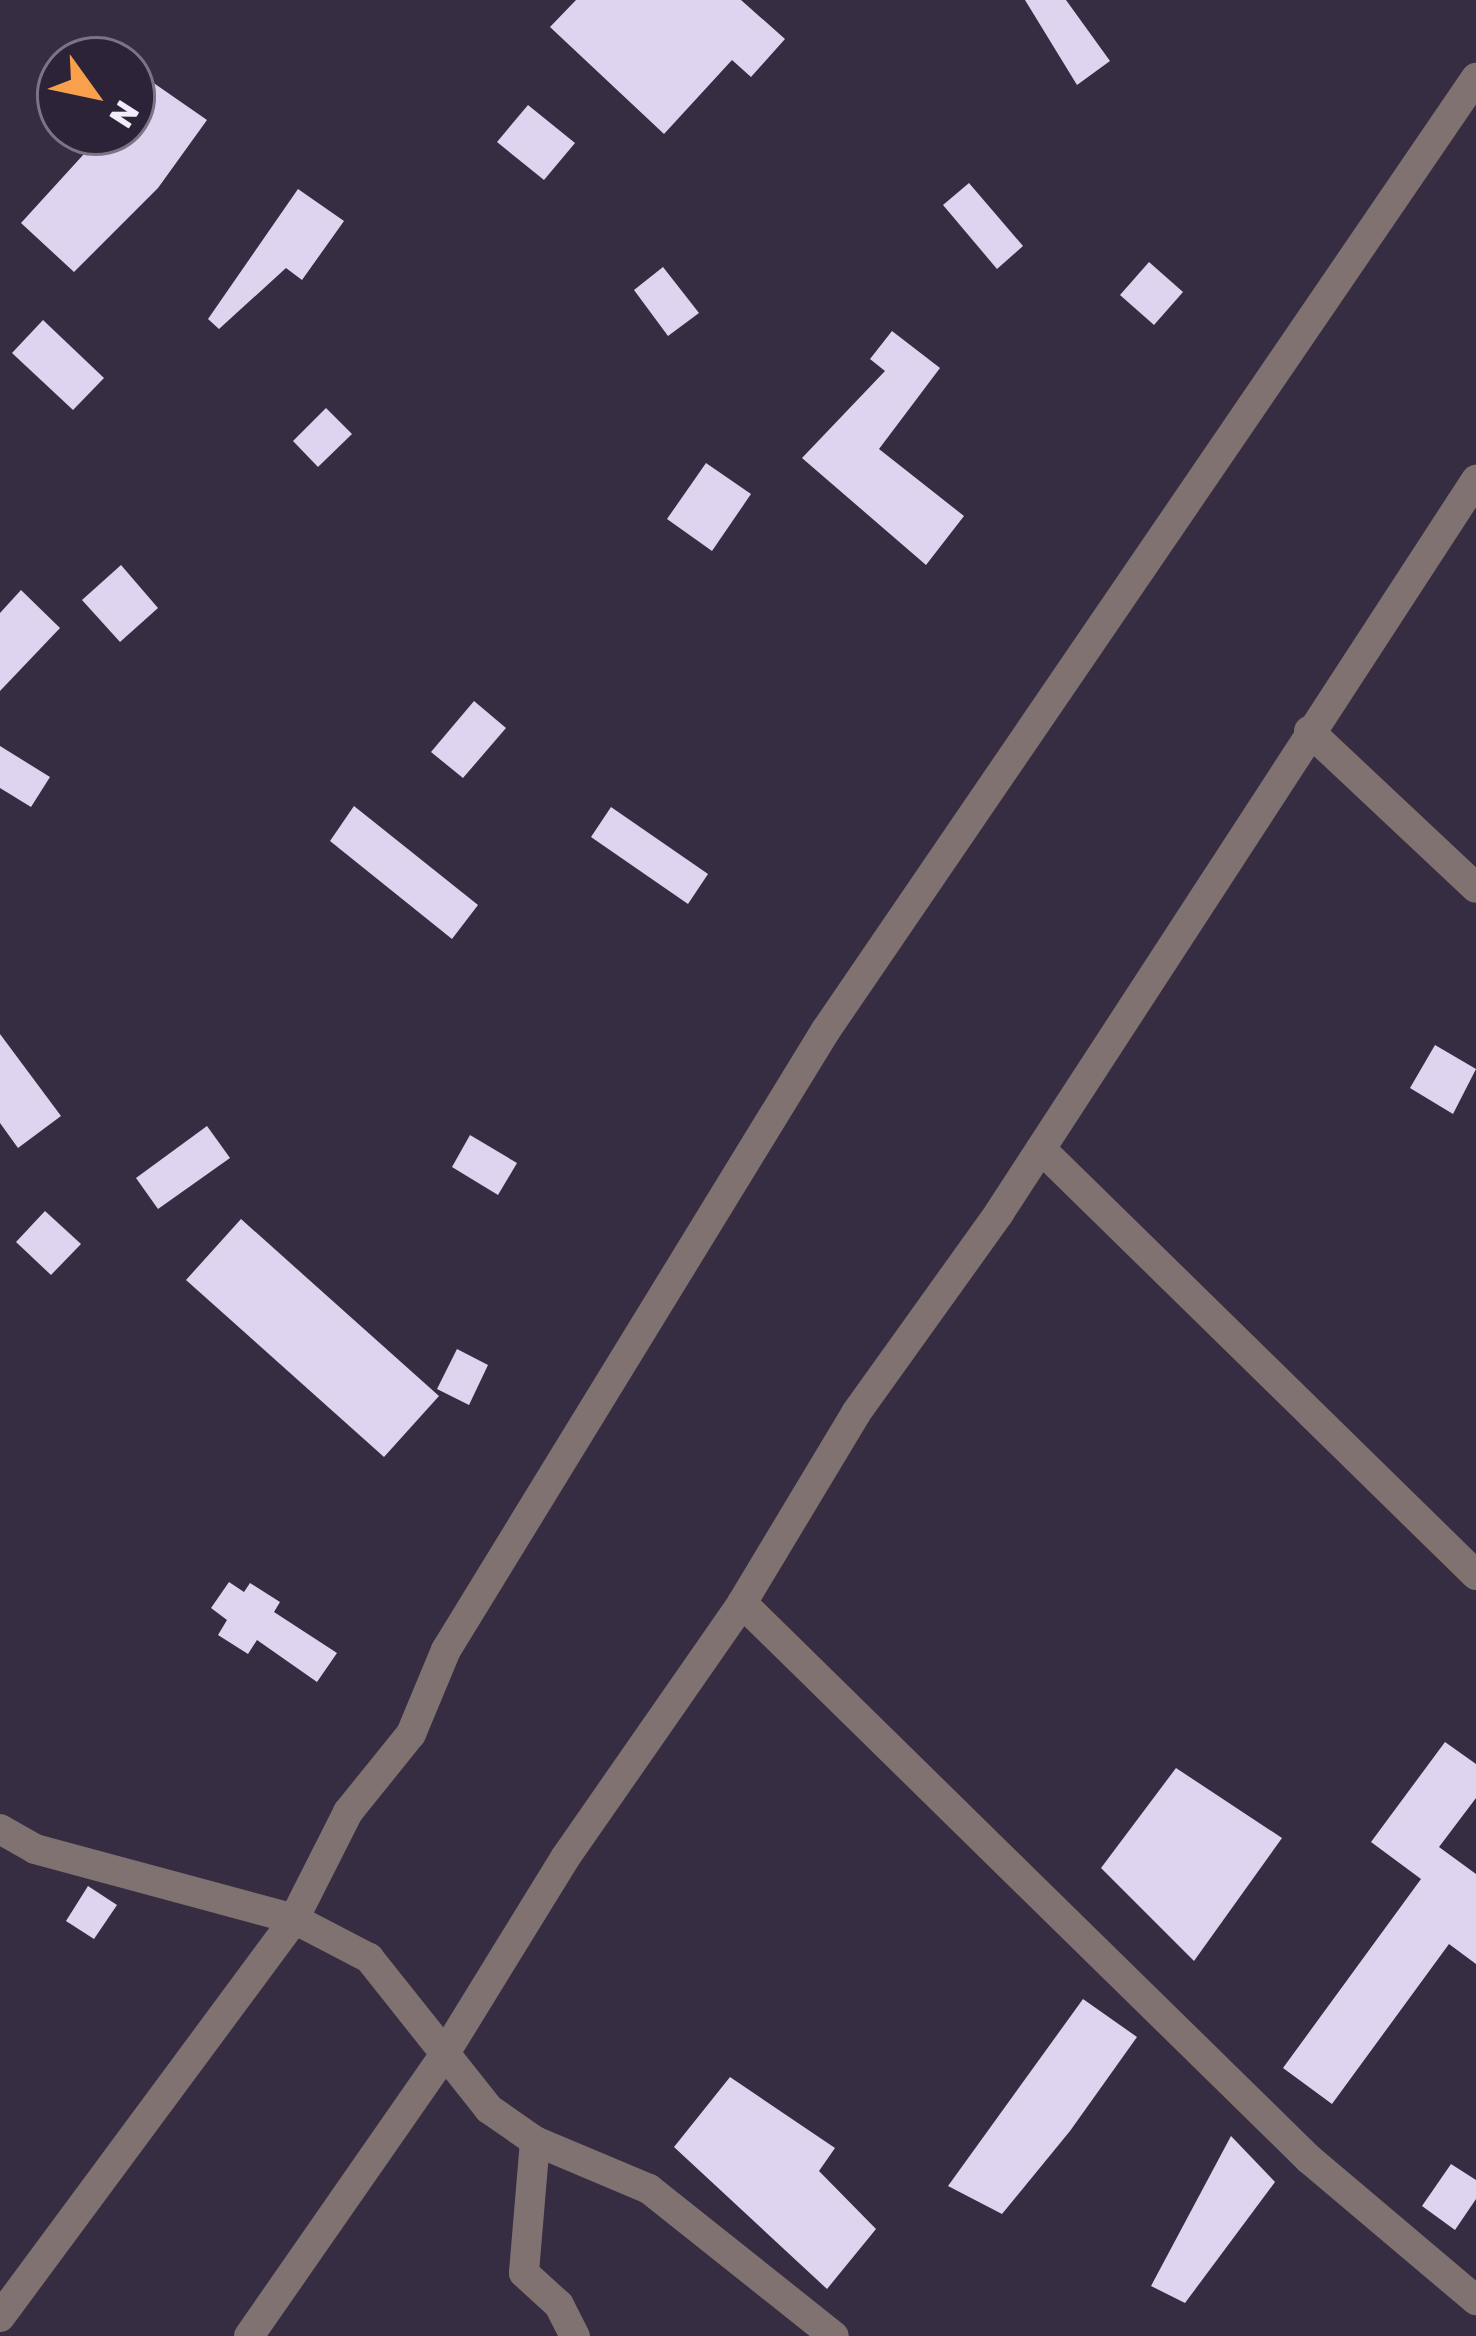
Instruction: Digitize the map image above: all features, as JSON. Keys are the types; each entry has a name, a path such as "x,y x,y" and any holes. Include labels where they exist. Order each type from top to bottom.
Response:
{"street":[{"path":"0,2317 294,1919 348,1812 411,1734 446,1650 826,1030 1476,78"},
{"path":"249,2336 442,2058 565,1858 742,1603 856,1413 1041,1149 1476,480"},
{"path":"1310,731 1476,888"},
{"path":"1041,1149 1476,1576"},
{"path":"742,1603 1309,2158 1476,2300"},
{"path":"0,1829 35,1849 294,1919 369,1958 442,2058 489,2109 535,2141 649,2189 834,2336"},
{"path":"535,2141 524,2273 559,2306 575,2336"}],"building":[{"path":"576,0 741,0 785,39 751,77 732,60 664,134 550,27"},
{"path":"1025,0 1066,0 1110,61 1077,85"},
{"path":"156,85 207,120 158,188 74,272 21,223 82,156 156,156"},
{"path":"528,105 575,143 544,180 497,142"},
{"path":"969,183 1023,246 997,269 943,205"},
{"path":"298,189 344,221 302,280 286,268 219,329 208,319"},
{"path":"1149,262 1183,292 1154,325 1120,295"},
{"path":"663,267 699,313 668,336 634,290"},
{"path":"43,320 104,378 73,410 12,353"},
{"path":"892,331 940,368 879,449 964,516 926,565 802,458 885,371 870,359"},
{"path":"326,408 352,434 318,467 293,441"},
{"path":"706,463 751,494 712,551 667,519"},
{"path":"121,565 158,608 120,642 82,600"},
{"path":"21,590 60,628 0,691 0,613"},
{"path":"474,701 506,728 463,778 431,752"},
{"path":"0,746 50,777 31,807 0,788"},
{"path":"354,806 478,905 452,939 330,841"},
{"path":"611,807 708,874 688,904 591,837"},
{"path":"0,1034 61,1116 18,1148 0,1123"},
{"path":"1435,1045 1476,1069 1453,1114 1410,1088"},
{"path":"207,1126 230,1158 158,1209 136,1178"},
{"path":"470,1135 517,1163 498,1195 452,1167"},
{"path":"45,1211 81,1244 51,1275 16,1242"},
{"path":"241,1219 439,1396 384,1457 186,1280"},
{"path":"457,1349 488,1365 469,1405 437,1389"},
{"path":"229,1582 244,1592 250,1583 280,1602 274,1612 337,1653 317,1682 257,1640 248,1654 218,1635 227,1620 211,1608"},
{"path":"1445,1742 1476,1764 1476,1798 1439,1847 1476,1874 1476,1964 1449,1944 1332,2104 1283,2068 1421,1879 1371,1842"},
{"path":"1176,1768 1282,1838 1194,1961 1101,1868"},
{"path":"88,1886 117,1905 94,1939 66,1921"},
{"path":"1083,1999 1137,2037 1070,2131 1002,2214 948,2186"},
{"path":"730,2077 835,2148 819,2171 876,2229 827,2289 674,2147"},
{"path":"1231,2136 1275,2182 1185,2303 1151,2286"},
{"path":"1451,2164 1476,2180 1476,2199 1455,2230 1422,2206"}]}
